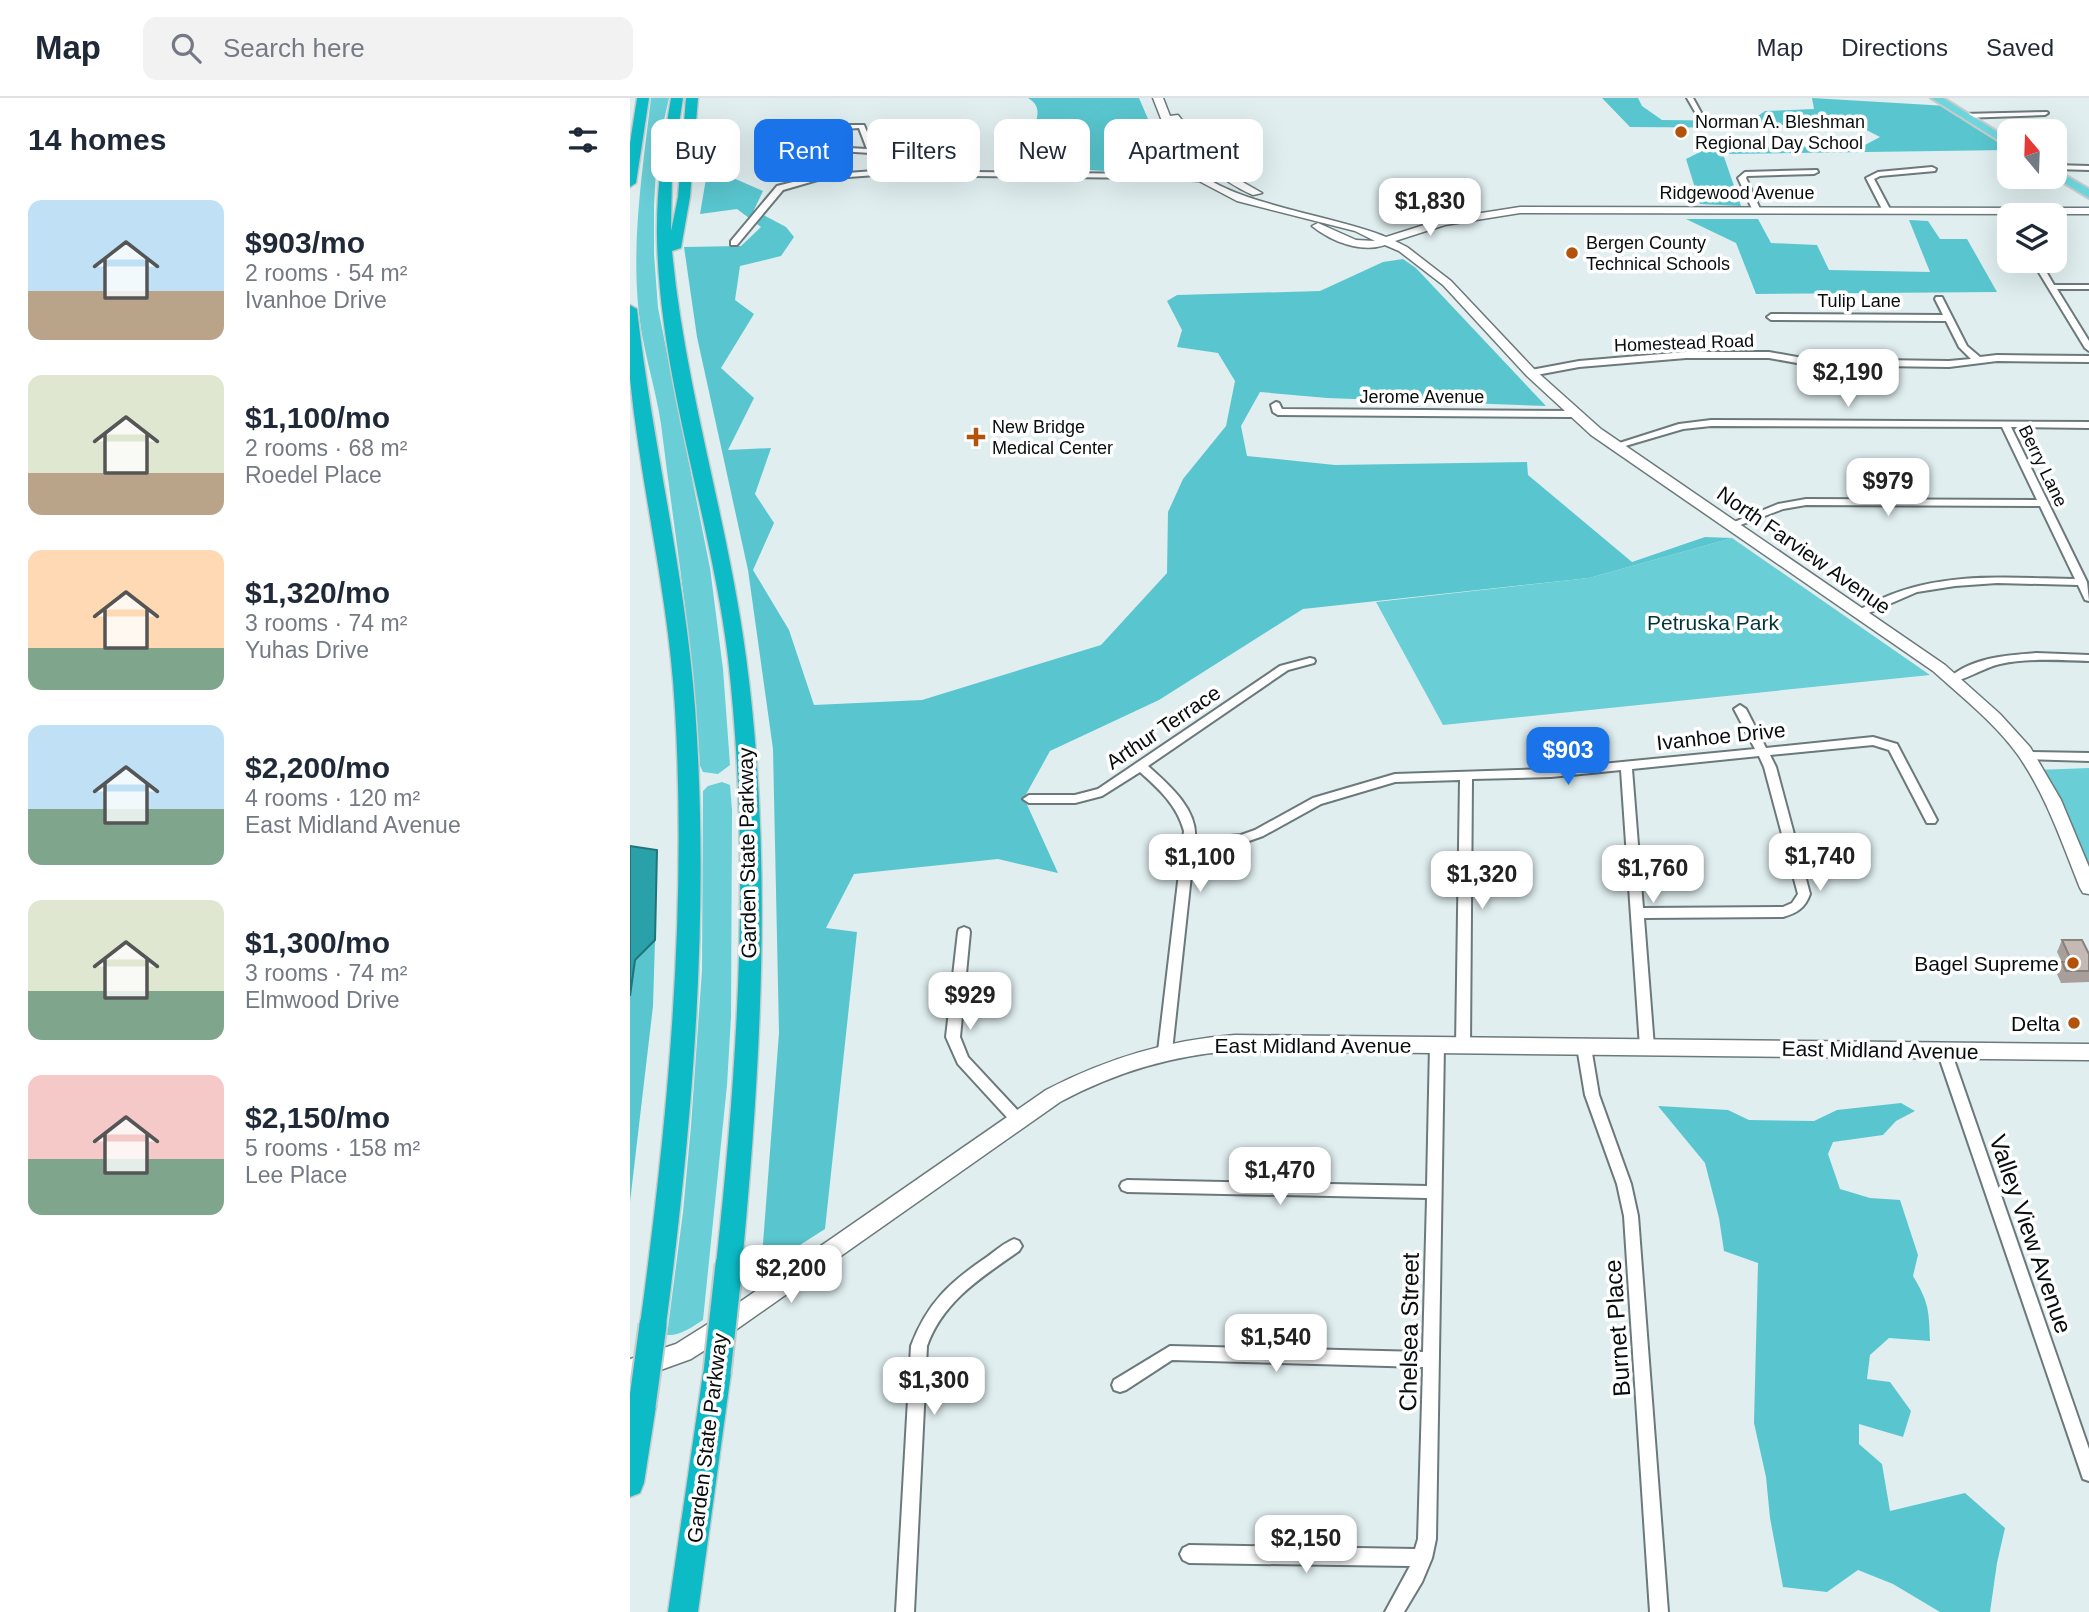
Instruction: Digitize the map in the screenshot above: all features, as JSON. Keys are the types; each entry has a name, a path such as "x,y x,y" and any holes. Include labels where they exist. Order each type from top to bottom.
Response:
{"highway":[{"path":"630,183 643,98"},
{"name":"Garden State Parkway","path":"677,98 668,150 664,197 665,269 679,367 729,596 738,662 747,774 748,1007 742,1133 729,1265 717,1373 683,1612"},
{"path":"669,307 674,244 684,197 692,98"},
{"path":"692,116 702,98"},
{"path":"630,309 682,671 689,827 688,918 677,1122 653,1325 630,1483"},
{"path":"630,409 635,428 652,463"}],"main road":[{"path":"1936,98 1997,137"},
{"path":"2067,179 2089,194"}],"street":[{"path":"1690,98 1700,116"},
{"name":"North Farview Avenue","path":"1159,99 1203,160 1225,178 1268,197 1389,236 1429,256 1447,283 1531,373 1574,414 1615,446 1939,668 1987,709 2027,756 2046,788 2089,888"},
{"name":"North Farview Avenue","path":"1159,99 1167,119"},
{"path":"1172,114 1174,119"},
{"path":"1963,116 2045,114"},
{"path":"853,127 862,127 867,139"},
{"path":"2067,169 2089,168"},
{"path":"1887,211 1870,178 1878,174 1932,169"},
{"path":"1757,211 1742,178 1745,174 1814,172"},
{"path":"734,243 780,188 821,177 867,174"},
{"path":"980,174 1104,175"},
{"name":"North Farview Avenue","path":"1209,182 1241,199 1389,236"},
{"path":"1218,182 1239,192 1303,207"},
{"name":"Ridgewood Avenue","path":"1276,209 1362,246 1389,236 1462,218 1520,210 1887,211 1997,215"},
{"name":"Ridgewood Avenue","path":"2067,212 2089,211"},
{"path":"2043,273 2089,348"},
{"path":"2052,287 2089,287"},
{"path":"1939,299 1963,347 1979,361"},
{"name":"Tulip Lane","path":"1771,317 1947,318"},
{"name":"Homestead Road","path":"1531,373 1579,364 1686,355 1769,355 1820,363 1966,364 2007,358 2089,359"},
{"name":"Jerome Avenue","path":"1276,405 1278,412 1574,414"},
{"path":"1615,446 1682,426 1711,423 2089,425"},
{"name":"Berry Lane","path":"2005,424 2089,598"},
{"path":"1732,525 1780,506 1806,502 2043,503"},
{"path":"1860,613 1899,595 1936,585 1975,582 2081,582"},
{"path":"1952,680 1976,666 2006,659 2089,658"},
{"name":"Arthur Terrace","path":"1029,799 1088,797 1102,792 1284,668 1310,661"},
{"path":"1637,913 1783,912 1792,910 1802,901 1800,881 1770,768 1740,709"},
{"name":"Ivanhoe Drive","path":"1189,844 1226,842 1251,836 1317,800 1380,781 1409,777 1551,773 1873,741 1893,747 1931,820"},
{"path":"2027,756 2089,757"},
{"path":"1626,765 1647,1048"},
{"path":"1140,766 1182,809 1190,831 1165,1052"},
{"path":"1464,1046 1466,775"},
{"path":"964,932 953,1037 963,1060 1018,1120"},
{"name":"East Midland Avenue","path":"630,1370 683,1352 719,1329 1018,1120 1079,1082 1130,1061 1165,1052 1235,1043 2089,1052"},
{"name":"Chelsea Street","path":"1394,1612 1416,1576 1427,1539 1437,1045"},
{"name":"Burnet Place","path":"1584,1047 1592,1095 1624,1184 1631,1216 1659,1612"},
{"name":"Valley View Avenue","path":"1944,1051 2089,1473"},
{"path":"1127,1186 1435,1192"},
{"path":"905,1612 919,1346 923,1330 930,1316 951,1292 1014,1246"},
{"path":"1120,1385 1170,1353 1431,1360"},
{"path":"1189,1554 1423,1558"}],"green space":[{"path":"651,98 669,98 664,119 651,119 651,182 655,182 654,254 658,308 710,568 723,669 730,765 718,774 703,772 700,766 689,637 661,424 638,304 636,252"},
{"name":"Petruska Park","path":"1732,538 1930,675 1443,725 1376,602 1589,578"},
{"path":"2089,768 2089,888 2036,770"},
{"path":"722,782 730,785 732,810 731,1017 727,1085 703,1320 681,1333 667,1335 683,1212 702,970 703,791 708,786"}],"shaded area":[{"path":"1028,98 1139,98 1148,119 1104,119 1104,171 1090,170 1090,119 1037,119 1037,107"},
{"path":"1602,98 1638,98 1642,106 1662,120 1751,121 1765,111 1814,109 1812,98 1947,106 1997,137 1997,150 1723,154 1741,206 1700,204 1686,159 1708,148 1863,146 1880,137 1847,120 1823,116 1769,128 1630,127"},
{"path":"740,181 763,191 754,210 786,227 794,237 781,256 740,266 735,300 754,314 721,368 754,398 728,450 771,448 755,494 774,523 753,570 789,630 814,705 922,700 1101,645 1167,573 1168,512 1183,479 1226,426 1235,381 1218,353 1177,347 1182,330 1167,301 1177,295 1320,291 1383,262 1403,259 1416,268 1546,406 1327,398 1260,392 1241,426 1247,456 1335,465 1527,462 1528,475 1632,562 1705,537 1732,538 1589,578 1303,609 1159,700 1050,751 1024,798 1058,873 998,859 854,874 826,928 857,932 825,1229 761,1270 779,1033 773,749 748,570 697,337 684,247 741,246 761,227 737,209 700,214 705,182"},
{"path":"1686,219 1758,219 1771,243 1817,245 1829,270 1930,272 1909,220 1928,221 1940,239 1967,239 1997,292 1756,294 1736,243"},
{"path":"630,846 657,850 655,940 635,960 630,996"},
{"path":"655,940 653,1006 630,1202 630,996 635,960"},
{"path":"1901,1103 1915,1111 1896,1121 1883,1135 1833,1142 1828,1154 1840,1189 1870,1198 1900,1200 1918,1255 1913,1276 1925,1300 1928,1314 1930,1341 1889,1338 1870,1355 1867,1379 1890,1382 1911,1411 1903,1437 1859,1424 1859,1444 1882,1464 1890,1511 1965,1493 2005,1528 1990,1612 1940,1612 1893,1584 1858,1570 1827,1592 1783,1587 1770,1518 1766,1477 1754,1423 1758,1263 1724,1251 1705,1163 1658,1106 1728,1110 1749,1120 1814,1121 1837,1110"}],"building":[{"path":"2062,940 2082,940 2089,954 2089,971 2066,971 2062,962 2072,962"}],"place":[{"name":"Norman A. Bleshman Regional Day School","path":"1681,132"},
{"name":"Bergen County Technical Schools","path":"1572,253"},
{"name":"New Bridge Medical Center","path":"976,437"},
{"name":"Bagel Supreme","path":"2073,963"},
{"name":"Delta","path":"2074,1023"}]}
